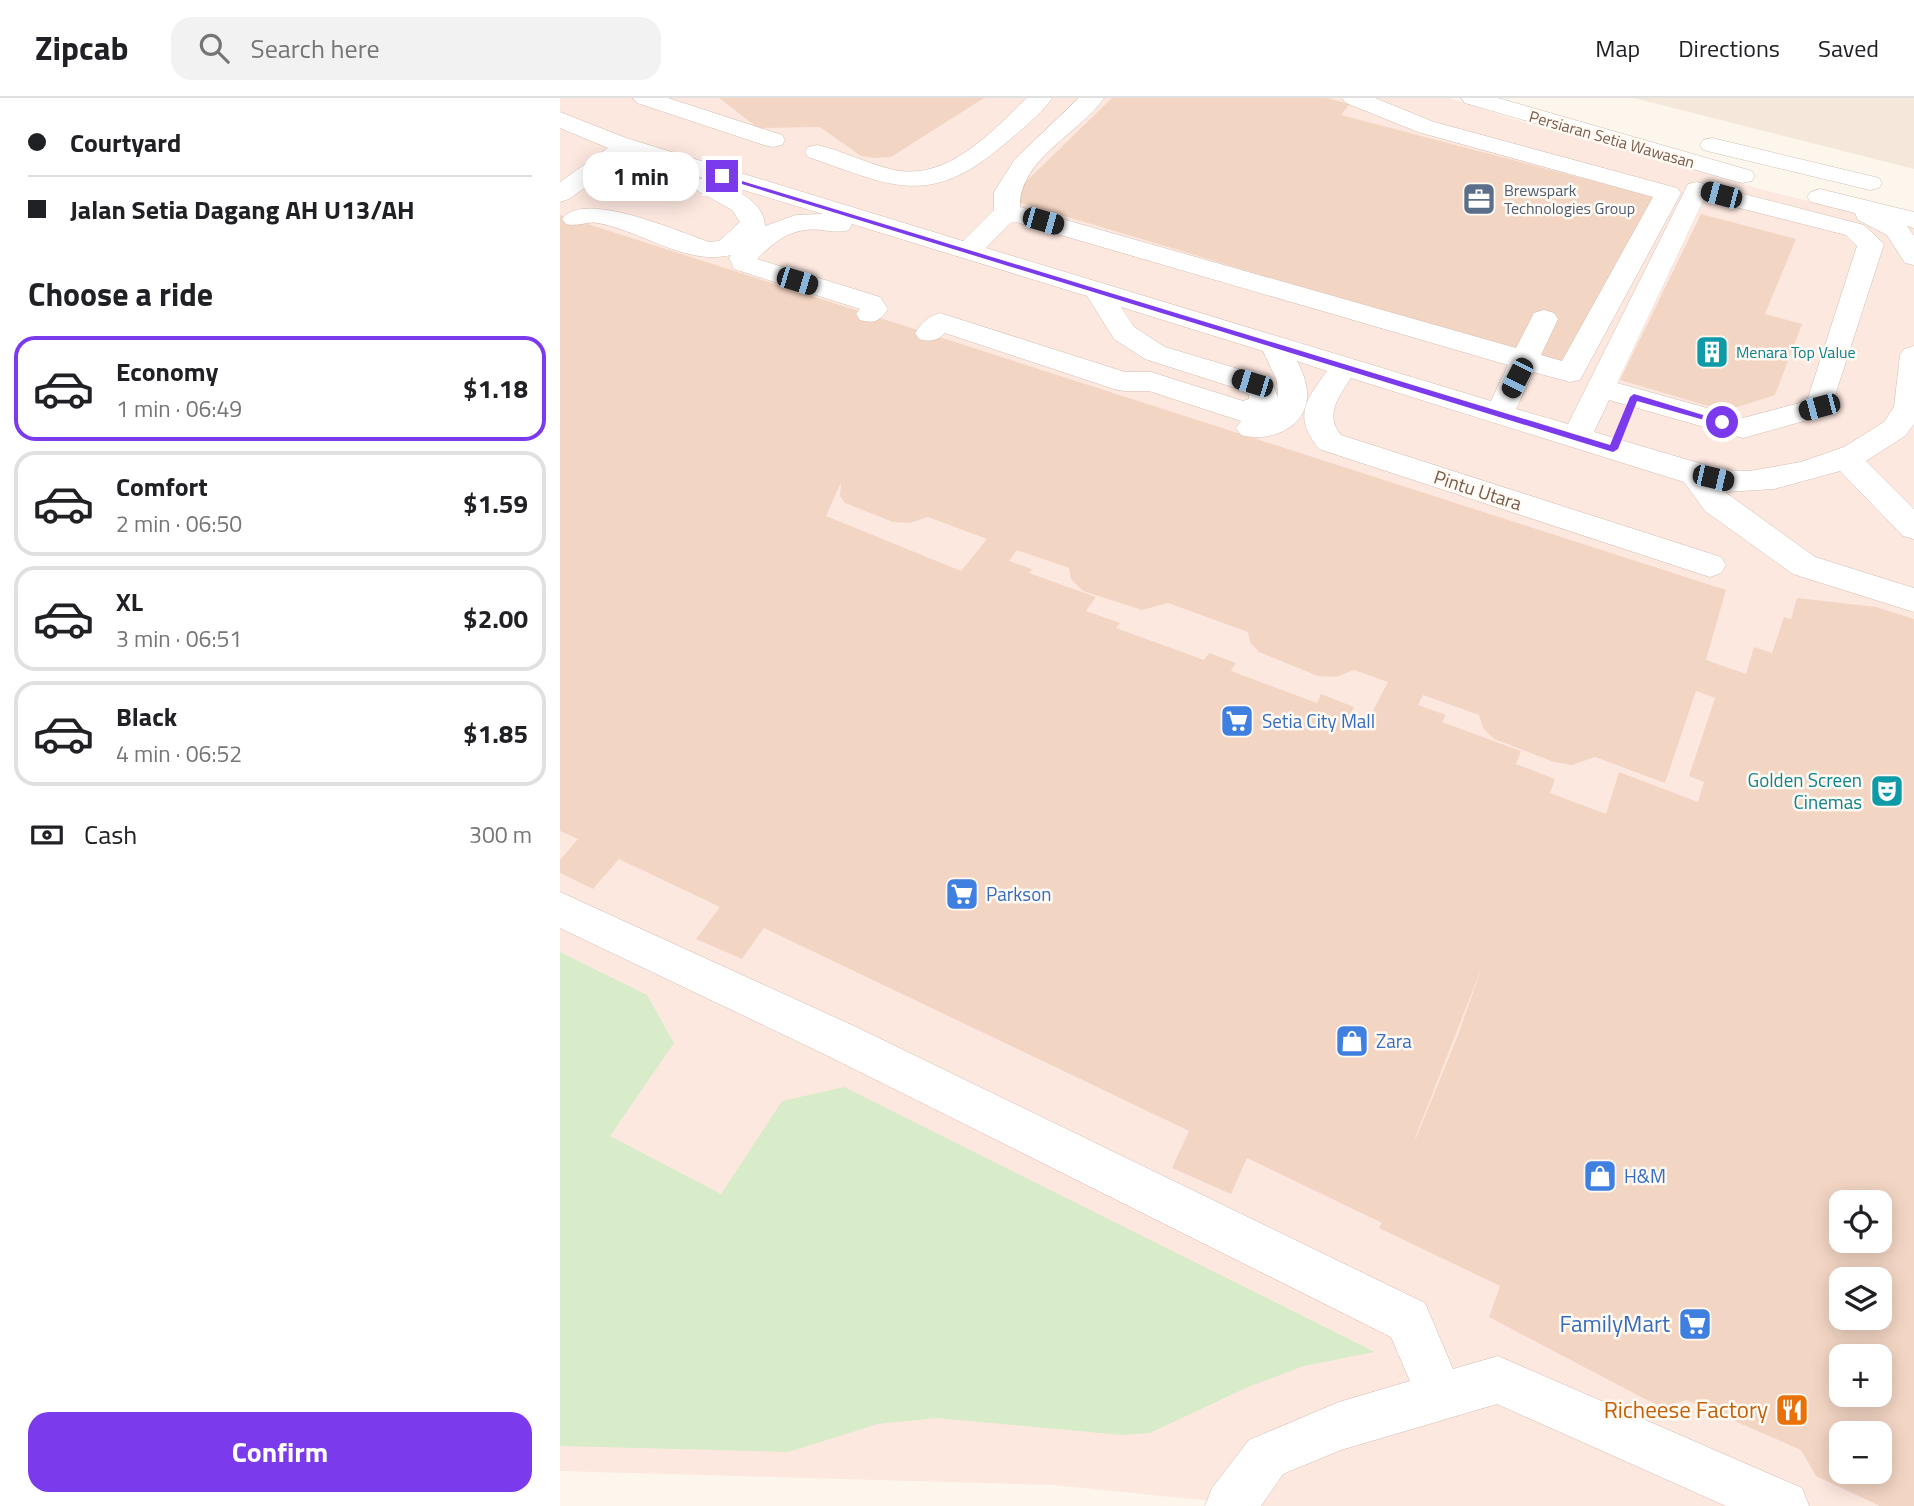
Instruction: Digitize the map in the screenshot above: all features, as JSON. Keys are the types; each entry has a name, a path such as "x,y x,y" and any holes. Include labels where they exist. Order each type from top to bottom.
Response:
{"street":[{"path":"645,98 788,155 968,251"},
{"path":"560,135 621,144 722,176 788,155 916,180 930,178 980,154 1040,98"},
{"path":"1007,214 1007,192 1024,164 1092,98"},
{"path":"968,251 1007,214 1017,214 1570,373 1668,193 1426,127 1354,98"},
{"name":"Persiaran Setia Wawasan","path":"1473,98 1668,156 1702,178 1761,181"},
{"name":"Persiaran Setia Wawasan","path":"1553,98 1683,138 1887,187"},
{"path":"560,119 621,144 727,196 745,207 752,215 753,224 726,248 707,250 600,215 584,215 575,219"},
{"path":"560,194 621,144"},
{"path":"1647,187 1668,156"},
{"path":"1576,438 1632,393 1702,178 1854,230 1871,244 1819,407 1743,428 1632,393"},
{"path":"1801,192 1914,219"},
{"path":"1842,203 1897,230 1914,257"},
{"path":"870,314 874,309 870,303 749,265 743,262 742,258 778,226 790,223 833,224 968,251 1576,438 1695,474 1731,482 1800,473 1879,442 1898,426 1906,412 1914,355"},
{"path":"929,333 940,322 1124,382 1151,381 1242,411 1254,411 1264,402 1263,391 1252,383 1155,353 1124,333 1096,290"},
{"path":"1499,414 1544,319"},
{"path":"1142,402 1156,399 1264,430 1281,420 1291,404 1294,392 1274,345"},
{"path":"1320,405 1344,367"},
{"path":"1320,405 1411,387"},
{"name":"Pintu Utara","path":"1320,405 1318,431 1330,442 1710,565"},
{"path":"1844,457 1914,528"},
{"path":"1695,474 1716,503 1804,566 1914,600"},
{"path":"560,909 839,1040 1408,1320 1441,1397"},
{"path":"1230,1506 1266,1457 1339,1426 1498,1380 1784,1506"}],"lane":[{"path":"1613,449 1632,393"}],"shaded area":[{"name":"Setia City Mall","path":"560,98 1450,98 1510,118 1764,190 1914,227 1914,1506 1260,1506 1054,1485 560,1471"},
{"path":"1634,98 1914,98 1914,169 1906,167"}],"green space":[{"path":"560,952 647,995 674,1043 610,1136 721,1194 782,1101 844,1087 1375,1352 1304,1366 1248,1387 1150,1433 1121,1435 937,1418 878,1424 788,1452 560,1446"}],"building":[{"path":"719,98 984,98 891,157 875,158 861,156 820,127 758,128"},
{"path":"1112,98 1327,98 1350,104 1341,115 1658,198 1568,367 1008,199"},
{"name":"Menara Top Value","path":"1701,214 1796,239 1765,314 1802,324 1775,395 1725,411 1620,380"},
{"name":"Setia City Mall","path":"560,215 1726,590 1706,660 1746,674 1754,647 1772,653 1784,617 1791,619 1797,598 1876,607 1914,619 1914,1506 1880,1506 1833,1484 1892,1484 1892,1421 1829,1421 1829,1482 1816,1476 1801,1450 1686,1400 1663,1407 1489,1317 1500,1286 1379,1228 1382,1223 1247,1158 1231,1194 1172,1168 1189,1131 764,928 742,959 696,939 720,907 619,859 593,889 560,873 560,860 578,839 560,831","holes":["841,482 840,496 845,503 893,522 910,523 928,517 987,539 961,571 826,516","1017,550 1069,568 1071,579 1083,591 1142,610 1168,603 1248,632 1250,642 1259,652 1318,676 1336,677 1354,670 1388,682 1367,722 1350,716 1354,707 1321,694 1317,703 1231,671 1236,663 1209,653 1204,660 1116,628 1120,623 1086,611 1096,597 1029,573 1032,569 1009,561","1696,691 1715,698 1689,776 1704,782 1698,802 1619,772 1606,814 1550,793 1555,779 1516,764 1521,751 1442,722 1446,715 1418,705 1423,695 1479,715 1483,728 1494,739 1554,762 1572,765 1595,757 1665,783","1482,967 1458,1035 1415,1138"]}],"place":[{"name":"Brewspark Technologies Group","path":"1479,199"},
{"name":"Menara Top Value","path":"1712,352"},
{"name":"Setia City Mall","path":"1237,721"},
{"name":"Golden Screen Cinemas","path":"1887,791"},
{"name":"Parkson","path":"962,894"},
{"name":"Zara","path":"1352,1041"},
{"name":"H&M","path":"1600,1176"},
{"name":"FamilyMart","path":"1695,1324"},
{"name":"Richeese Factory","path":"1792,1410"}],"route":[{"path":"722,176 1613,449 1634,397 1722,422"}]}
